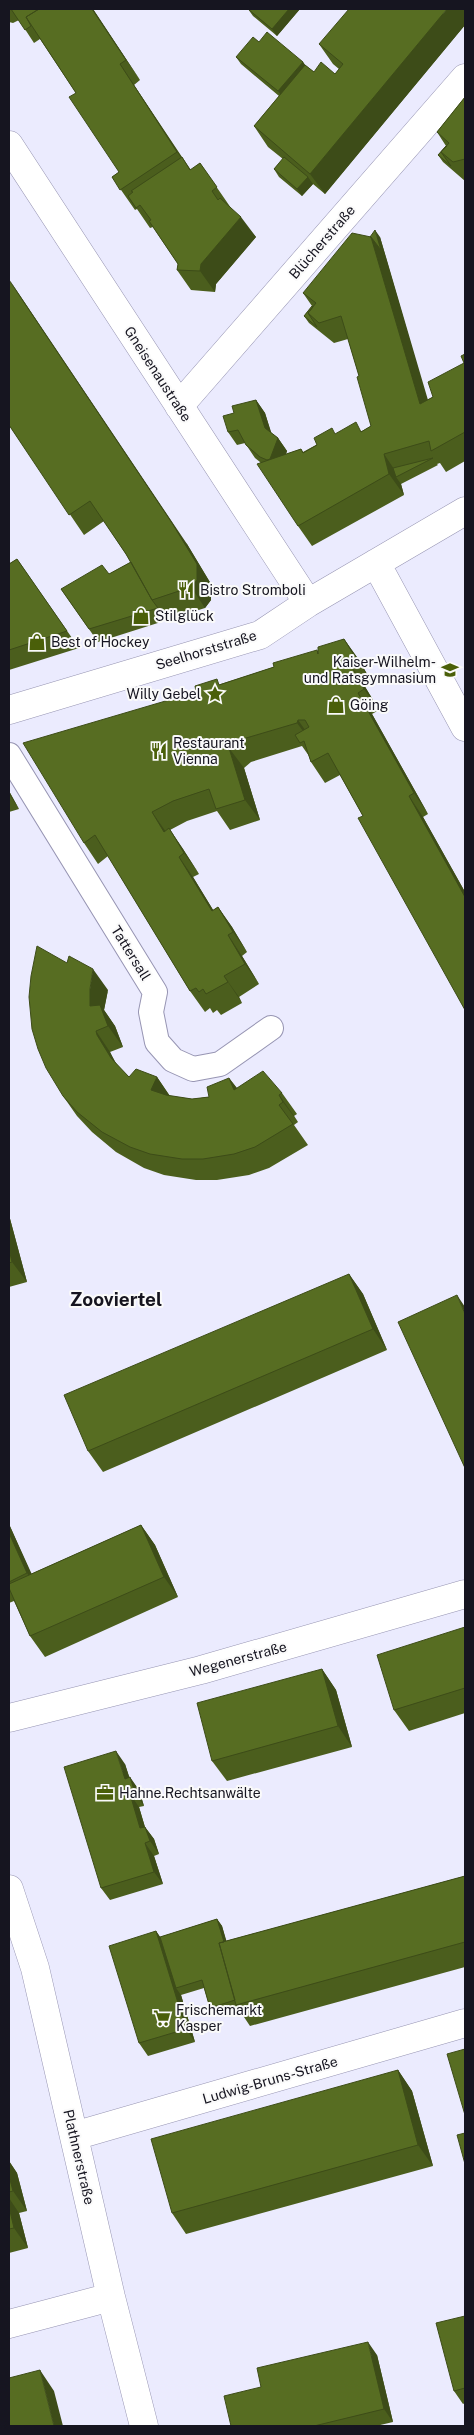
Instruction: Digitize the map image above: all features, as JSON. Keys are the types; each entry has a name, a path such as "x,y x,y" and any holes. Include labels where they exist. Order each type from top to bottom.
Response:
{"street":[{"name":"Blücherstraße","path":"179,406 465,78"},
{"name":"Gneisenaustraße","path":"9,145 308,603"},
{"name":"Seelhorststraße","path":"9,710 260,634 308,603 465,511"},
{"path":"376,563 465,727"},
{"name":"Tattersall","path":"9,755 155,992 152,1012 157,1042 173,1060 193,1069 220,1064 271,1028"},
{"name":"Wegenerstraße","path":"9,1718 201,1670 465,1594"},
{"name":"Plathnerstraße","path":"9,1889 35,1968 111,2297 144,2426"},
{"name":"Ludwig-Bruns-Straße","path":"74,2136 465,2023"},
{"path":"9,2324 111,2297"}],"building":[{"path":"11,9 39,9 26,17 31,26 25,30"},
{"path":"39,9 92,9 126,60 120,64 177,152 120,190 112,177 119,172 69,97 76,93 26,17"},
{"path":"248,9 289,9 272,29"},
{"path":"349,9 447,9 310,174 254,126 305,65 314,72 321,62 335,74 343,64 319,44"},
{"path":"267,32 303,62 278,91 236,57 253,37 259,42"},
{"path":"465,97 465,159 453,162 441,152 449,143 437,132"},
{"path":"446,146 441,152 451,166 438,155"},
{"path":"182,157 190,170 200,163 217,187 212,191 218,200 220,198 241,217 201,264 200,271 177,270 178,264 149,221 151,220 140,205 136,208 128,196 133,192 131,191"},
{"path":"284,157 308,177 297,189 274,169"},
{"path":"375,230 381,250 370,237"},
{"path":"352,233 371,237 420,404 433,397 428,382 464,363 461,356 465,354 465,432 431,451 429,441 384,454 389,474 298,526 257,464 301,449 303,453 317,445 314,438 332,428 335,434 356,422 361,432 371,426 357,377 359,376 341,316 319,323 308,313 316,303 303,293"},
{"path":"9,280 172,523 197,564 197,580 191,587 152,600 126,554 90,501 69,515 9,425"},
{"path":"312,306 308,313 317,327 304,316"},
{"path":"256,400 265,428 278,438 270,459 267,460 260,457 246,445 238,430 228,432 223,416 234,413 232,406"},
{"path":"433,458 396,477 393,468"},
{"path":"17,559 67,631 9,650 9,564"},
{"path":"131,562 158,608 89,629 61,589 102,565 109,574"},
{"path":"344,639 357,660 350,664 364,689 358,693 414,793 409,796 465,897 465,1010 358,818 363,816 328,753 311,762 304,741 300,743 295,735 309,727 305,720 298,720 297,723 236,741 229,748 245,800 216,809 209,789 173,801 152,812 164,832 169,828 184,853 179,857 212,911 218,907 233,932 228,935 245,964 224,976 228,982 206,994 203,989 199,992 196,988 190,991 95,835 84,843 23,743 196,692 195,686 217,679 219,685 274,667 273,663 317,650 318,654 318,647"},
{"path":"37,946 67,963 69,956 93,969 90,1006 100,1005 108,1026 96,1031 97,1035 111,1058 129,1077 136,1069 157,1077 151,1090 166,1095 192,1099 209,1097 207,1087 229,1078 234,1090 263,1071 282,1093 279,1095 283,1102 279,1105 293,1124 255,1147 234,1154 203,1159 182,1159 150,1154 130,1147 102,1132 77,1112 63,1096 46,1068 38,1049 32,1029 29,997"},
{"path":"9,1249 12,1262 9,1263"},
{"path":"349,1274 373,1329 88,1451 64,1395"},
{"path":"457,1295 465,1314 465,1468 398,1322"},
{"path":"141,1525 164,1577 30,1636 9,1584"},
{"path":"9,1533 27,1573 9,1582"},
{"path":"465,1627 465,1688 394,1710 377,1655"},
{"path":"322,1669 338,1726 212,1761 197,1703"},
{"path":"116,1751 125,1779 130,1777 135,1793 130,1794 140,1828 145,1827 150,1841 145,1843 154,1872 101,1888 64,1767"},
{"path":"465,1876 465,1942 236,2005 219,1943"},
{"path":"217,1919 224,1942 219,1943 235,2000 210,2008 202,1980 176,1988 160,1937"},
{"name":"Frischemarkt Kasper","path":"156,1931 186,2029 139,2043 109,1946"},
{"path":"465,2049 465,2115 447,2054"},
{"path":"398,2070 418,2145 172,2213 151,2139"},
{"path":"465,2133 465,2164 457,2135"},
{"path":"9,2176 13,2191 9,2192"},
{"path":"9,2207 14,2228 9,2229"},
{"path":"465,2316 465,2388 454,2391 436,2323"},
{"path":"368,2342 384,2409 314,2426 231,2426 224,2396 261,2387 257,2368"},
{"path":"40,2370 54,2426 9,2426 9,2378"}],"place":[{"name":"Bistro Stromboli","path":"186,590"},
{"name":"Stilglück","path":"141,616"},
{"name":"Best of Hockey","path":"37,642"},
{"name":"Kaiser-Wilhelm- und Ratsgymnasium","path":"450,670"},
{"name":"Willy Gebel","path":"215,694"},
{"name":"Göing","path":"336,705"},
{"name":"Restaurant Vienna","path":"159,751"},
{"name":"Hahne.Rechtsanwälte","path":"105,1793"},
{"name":"Frischemarkt Kasper","path":"162,2018"}],"district":[{"name":"Zooviertel","path":"116,1299"}]}
